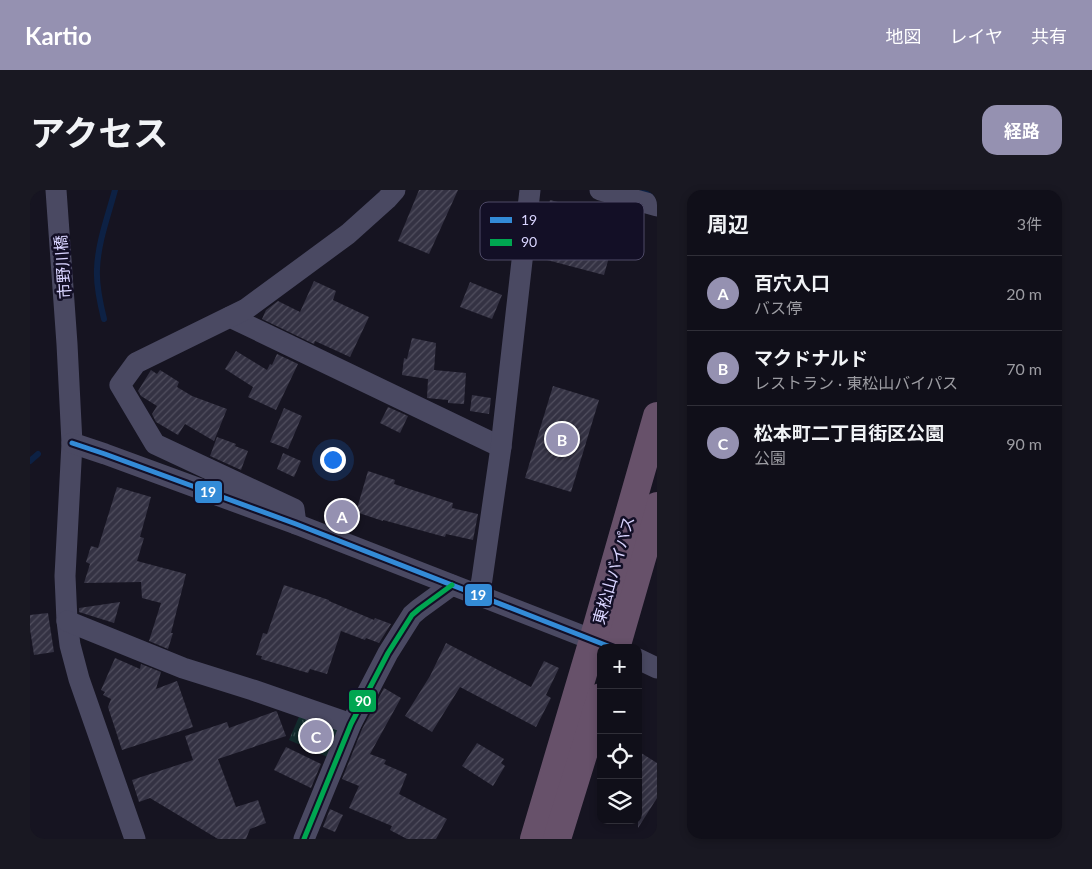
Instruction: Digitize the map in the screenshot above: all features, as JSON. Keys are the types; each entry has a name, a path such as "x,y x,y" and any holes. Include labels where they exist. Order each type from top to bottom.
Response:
{"highway":[{"name":"東松山バイパス","path":"608,644 657,416"},
{"name":"東松山バイパス","path":"608,644 657,506"},
{"name":"東松山バイパス","path":"534,839 597,674"},
{"path":"558,839 597,710"}],"street":[{"name":"市野川橋","path":"56,190 72,443 65,576 67,621 70,645 79,679 135,839"},
{"path":"296,524 294,509 156,444 120,384 136,363 246,309 348,234 395,190"},
{"path":"600,190 643,202"},
{"path":"644,202 657,206"},
{"path":"479,595 501,447 522,260"},
{"path":"230,317 501,447"},
{"path":"72,443 296,524 605,644"},
{"path":"304,839 351,724 388,653 412,615 452,585"},
{"path":"67,621 183,668 351,724"},
{"path":"642,661 657,668"}],"green space":[{"path":"301,712 343,733 330,758 289,740"}],"building":[{"path":"419,190 458,190 429,254 398,241"},
{"path":"547,260 608,260 604,275"},
{"path":"314,281 336,291 333,300 369,317 350,357 315,341 314,344 262,319 266,310 278,301 300,312"},
{"path":"470,282 502,295 492,319 460,307"},
{"path":"412,338 436,343 434,370 466,373 464,404 448,403 448,400 427,398 428,379 402,375 404,358 407,359"},
{"path":"236,351 267,370 270,364 272,365 277,354 298,364 276,410 248,397 253,387 225,369"},
{"path":"151,370 157,374 160,370 179,382 177,387 192,396 227,409 214,441 185,424 178,435 156,422 152,414 157,406 141,396 138,391"},
{"path":"553,386 599,400 571,492 525,478"},
{"path":"472,395 491,398 489,414 470,411"},
{"path":"388,407 408,416 400,433 380,423"},
{"path":"284,408 302,416 288,449 270,442"},
{"path":"217,437 248,451 241,470 210,456"},
{"path":"283,453 301,461 294,477 277,469"},
{"path":"368,471 395,480 394,484 453,503 452,508 478,514 473,540 446,534 445,537 356,512"},
{"path":"117,487 151,497 140,537 144,538 137,561 186,574 168,649 149,641 161,603 142,598 141,582 84,583 90,564 86,562 91,546 98,548"},
{"path":"284,585 329,600 374,620 375,618 391,624 379,643 341,631 327,674 310,669 308,673 261,659 262,656 256,655 263,633 267,634"},
{"path":"120,602 114,623 79,612 79,608"},
{"path":"48,613 54,652 34,655 30,615"},
{"path":"446,643 531,687 544,661 559,668 546,695 551,698 536,727 460,687 432,732 405,716 430,676"},
{"path":"115,658 140,669 141,664 161,672 156,689 177,681 193,727 122,750 108,707 111,699 103,695 105,692 101,690"},
{"path":"384,688 401,698 370,754 386,760 384,764 407,774 399,794 447,819 436,839 407,839 390,830 392,826 349,808 359,786 342,779 362,729"},
{"path":"276,711 286,736 218,759 236,807 258,800 266,823 250,829 246,839 218,839 150,798 139,802 132,780 193,760 185,736 227,722 229,728"},
{"path":"477,743 504,759 501,763 505,766 493,786 462,766"},
{"path":"286,747 321,764 311,788 274,770"},
{"path":"642,754 657,763 657,798 642,822"},
{"path":"330,809 343,815 335,832 323,827"}],"waterway":[{"path":"104,319 98,288 98,259 115,190"},
{"path":"643,190 657,194"},
{"path":"30,461 38,454"}],"transit line":[{"name":"19","path":"72,443 296,524 603,644"},
{"name":"90","path":"304,839 351,724 388,653 412,615 452,585"}],"place":[{"name":"マクドナルド","path":"562,439"},
{"name":"百穴入口","path":"342,516"},
{"name":"松本町二丁目街区公園","path":"316,736"}]}
